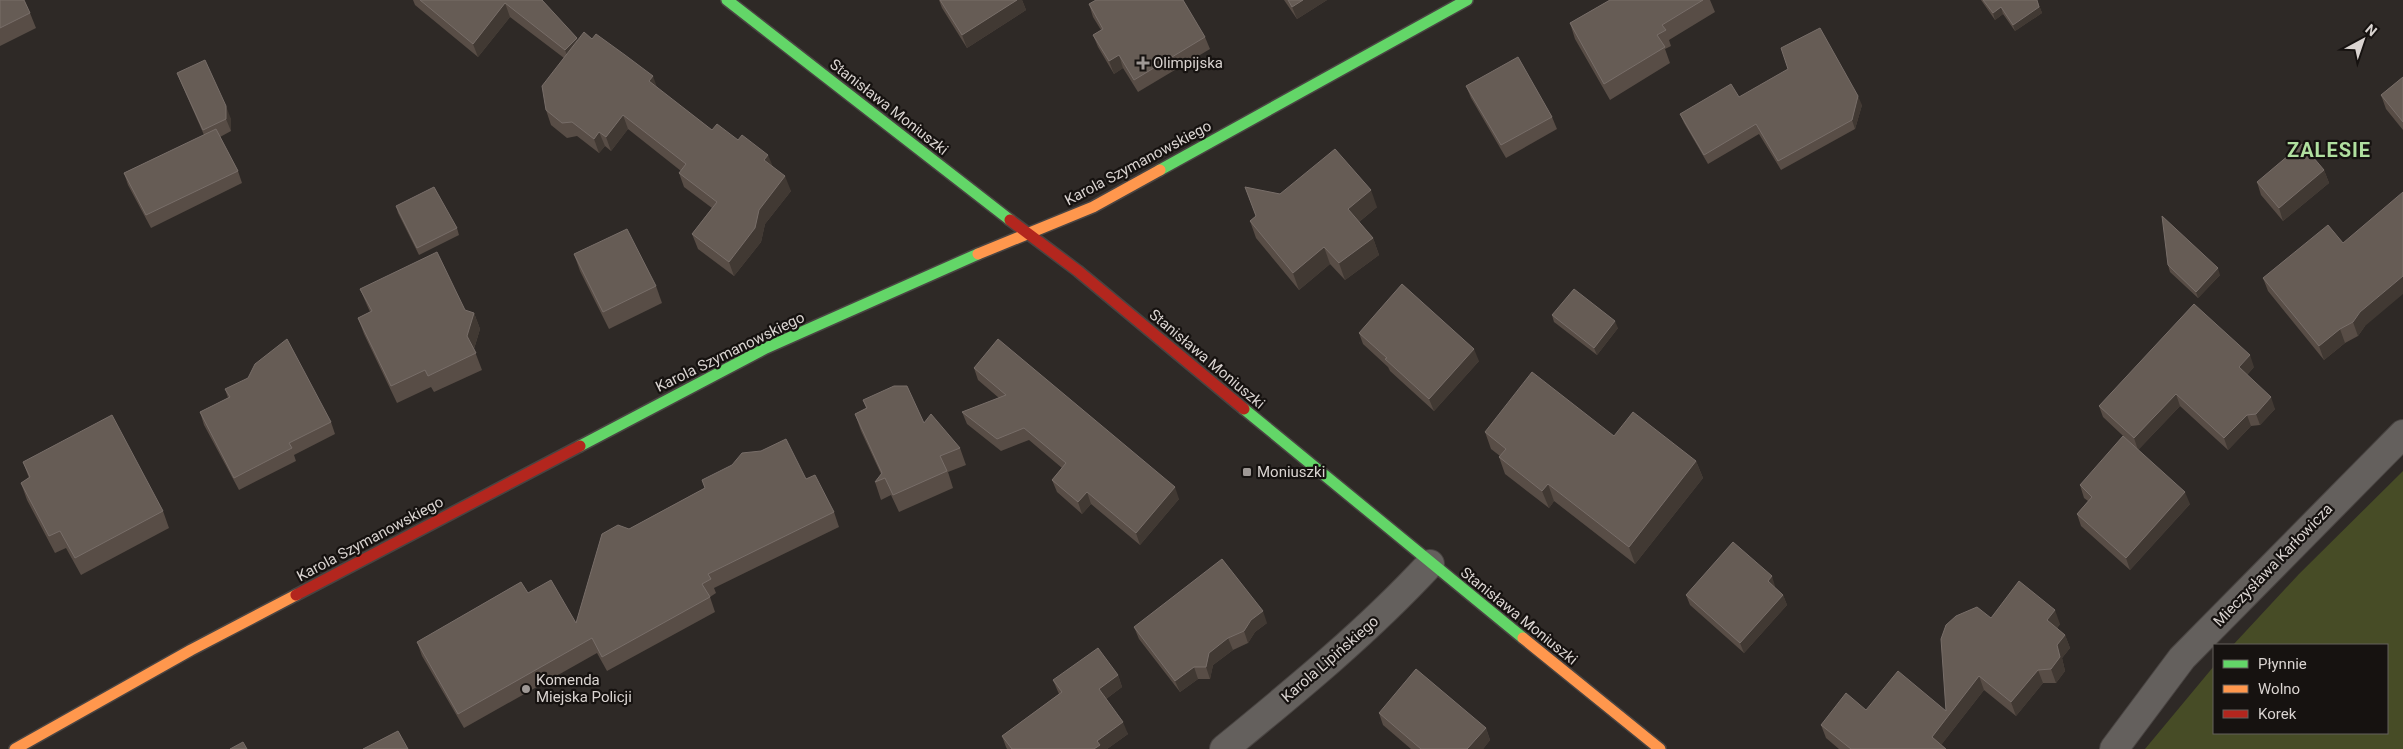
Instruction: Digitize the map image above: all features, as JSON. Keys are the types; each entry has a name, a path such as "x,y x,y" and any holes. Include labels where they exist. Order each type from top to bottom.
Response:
{"street":[{"name":"Stanisława Moniuszki","path":"727,0 1078,271 1430,564 1660,749"},
{"name":"Karola Szymanowskiego","path":"14,749 191,650 766,348 1028,233 1093,207 1467,0"},
{"name":"Mieczysława Karłowicza","path":"2114,749 2182,658 2403,434"},
{"name":"Karola Lipińskiego","path":"1224,749 1326,665 1391,606 1430,564"}],"green space":[{"path":"2403,471 2403,749 2145,749 2213,667 2213,734 2388,734 2388,644 2234,644 2299,574"}],"building":[{"path":"0,0 24,0 30,13 0,28"},
{"path":"420,0 542,0 577,38 565,50 505,3 473,44"},
{"path":"940,0 1017,0 962,35"},
{"path":"1096,0 1183,0 1205,37 1134,80 1119,55 1109,61 1093,35 1103,29 1089,4"},
{"path":"1288,0 1303,0 1292,7"},
{"path":"1610,0 1703,0 1662,25 1666,30 1657,35 1665,47 1604,84 1570,23"},
{"path":"1983,0 2037,0 2039,7 2013,25 2001,7 1993,13"},
{"path":"1820,28 1858,96 1852,120 1778,161 1756,124 1704,155 1680,114 1731,84 1739,97 1788,69 1781,48"},
{"path":"584,32 592,39 596,34 653,76 649,81 712,130 717,124 738,140 742,135 768,155 764,160 785,176 759,210 755,228 729,262 692,234 717,202 679,173 686,164 623,115 606,137 599,132 594,139 572,122 562,123 546,110 542,86"},
{"path":"1518,57 1552,117 1501,145 1466,86"},
{"path":"205,60 226,106 226,119 203,130 177,73"},
{"path":"2403,77 2403,122 2381,95"},
{"path":"216,129 238,171 146,215 124,173"},
{"path":"2302,144 2324,170 2279,208 2257,182"},
{"path":"1335,149 1371,190 1348,209 1373,238 1339,263 1324,247 1293,273 1250,221 1256,216 1245,187 1280,194"},
{"path":"434,187 457,228 417,248 396,206"},
{"path":"2403,192 2403,276 2360,312 2353,322 2340,329 2319,346 2263,278 2328,225 2343,243"},
{"path":"2162,216 2218,268 2196,292 2168,265"},
{"path":"627,229 656,286 603,312 574,254"},
{"path":"437,252 465,310 474,313 467,336 476,353 428,376 425,370 391,386 358,318 372,311 360,289"},
{"path":"1402,284 1474,349 1429,399 1359,333"},
{"path":"1574,289 1615,321 1594,348 1552,315"},
{"path":"2194,304 2250,355 2239,367 2271,397 2256,414 2247,415 2224,438 2176,394 2134,438 2099,406"},
{"path":"287,339 331,422 289,443 292,448 234,478 200,412 230,397 225,389 248,378 255,364"},
{"path":"998,339 1175,487 1136,533 1087,492 1078,502 1052,480 1066,463 1024,428 997,439 962,412 1006,395 974,368"},
{"path":"1532,372 1614,436 1633,412 1696,461 1629,547 1548,484 1542,491 1499,457 1506,449 1485,432"},
{"path":"894,386 907,386 924,423 931,414 960,448 940,456 947,471 893,495 885,478 875,482 882,473 855,414 867,408 863,400"},
{"path":"112,415 163,511 75,558 60,531 49,536 21,483 30,477 23,462"},
{"path":"2123,436 2185,492 2126,558 2077,514 2092,497 2080,485"},
{"path":"786,439 806,479 815,475 834,512 708,574 711,579 702,584 710,597 602,657 592,638 458,714 417,642 521,582 528,593 551,580 576,623 602,534 618,525 629,529 705,488 702,480 732,465 742,453 761,451"},
{"path":"1733,542 1772,576 1768,581 1783,595 1740,643 1686,595"},
{"path":"1222,559 1263,611 1251,620 1244,631 1228,638 1209,653 1206,667 1194,667 1175,681 1134,627"},
{"path":"2019,581 2055,610 2047,620 2065,635 2057,645 2060,657 2051,669 2038,670 2011,702 1979,676 1932,737 1946,749 1851,749 1821,725 1846,693 1866,710 1898,671 1946,711 1941,639 1946,625 1956,616 1977,607 1991,618"},
{"path":"1098,648 1118,675 1099,689 1123,722 1097,741 1100,745 1094,749 1012,749 1002,736 1062,692 1053,680"},
{"path":"1416,669 1486,728 1467,749 1421,749 1379,713"},
{"path":"398,731 408,749 363,749"},
{"path":"243,742 247,749 230,749"}],"traffic: fast":[{"path":"727,0 1010,220"},
{"path":"1160,170 1467,0"},
{"path":"580,446 766,348 978,254"},
{"path":"1244,409 1523,638"}],"traffic: slow":[{"path":"978,254 1093,207 1160,170"},
{"path":"15,749 191,650 296,595"},
{"path":"1523,638 1660,749"}],"traffic: jam":[{"path":"1010,220 1078,271 1244,409"},
{"path":"296,595 580,446"}],"place":[{"name":"Olimpijska","path":"1143,63"},
{"name":"Moniuszki","path":"1247,472"},
{"name":"Komenda Miejska Policji","path":"526,689"}],"district":[{"name":"ZALESIE","path":"2329,150"}]}
